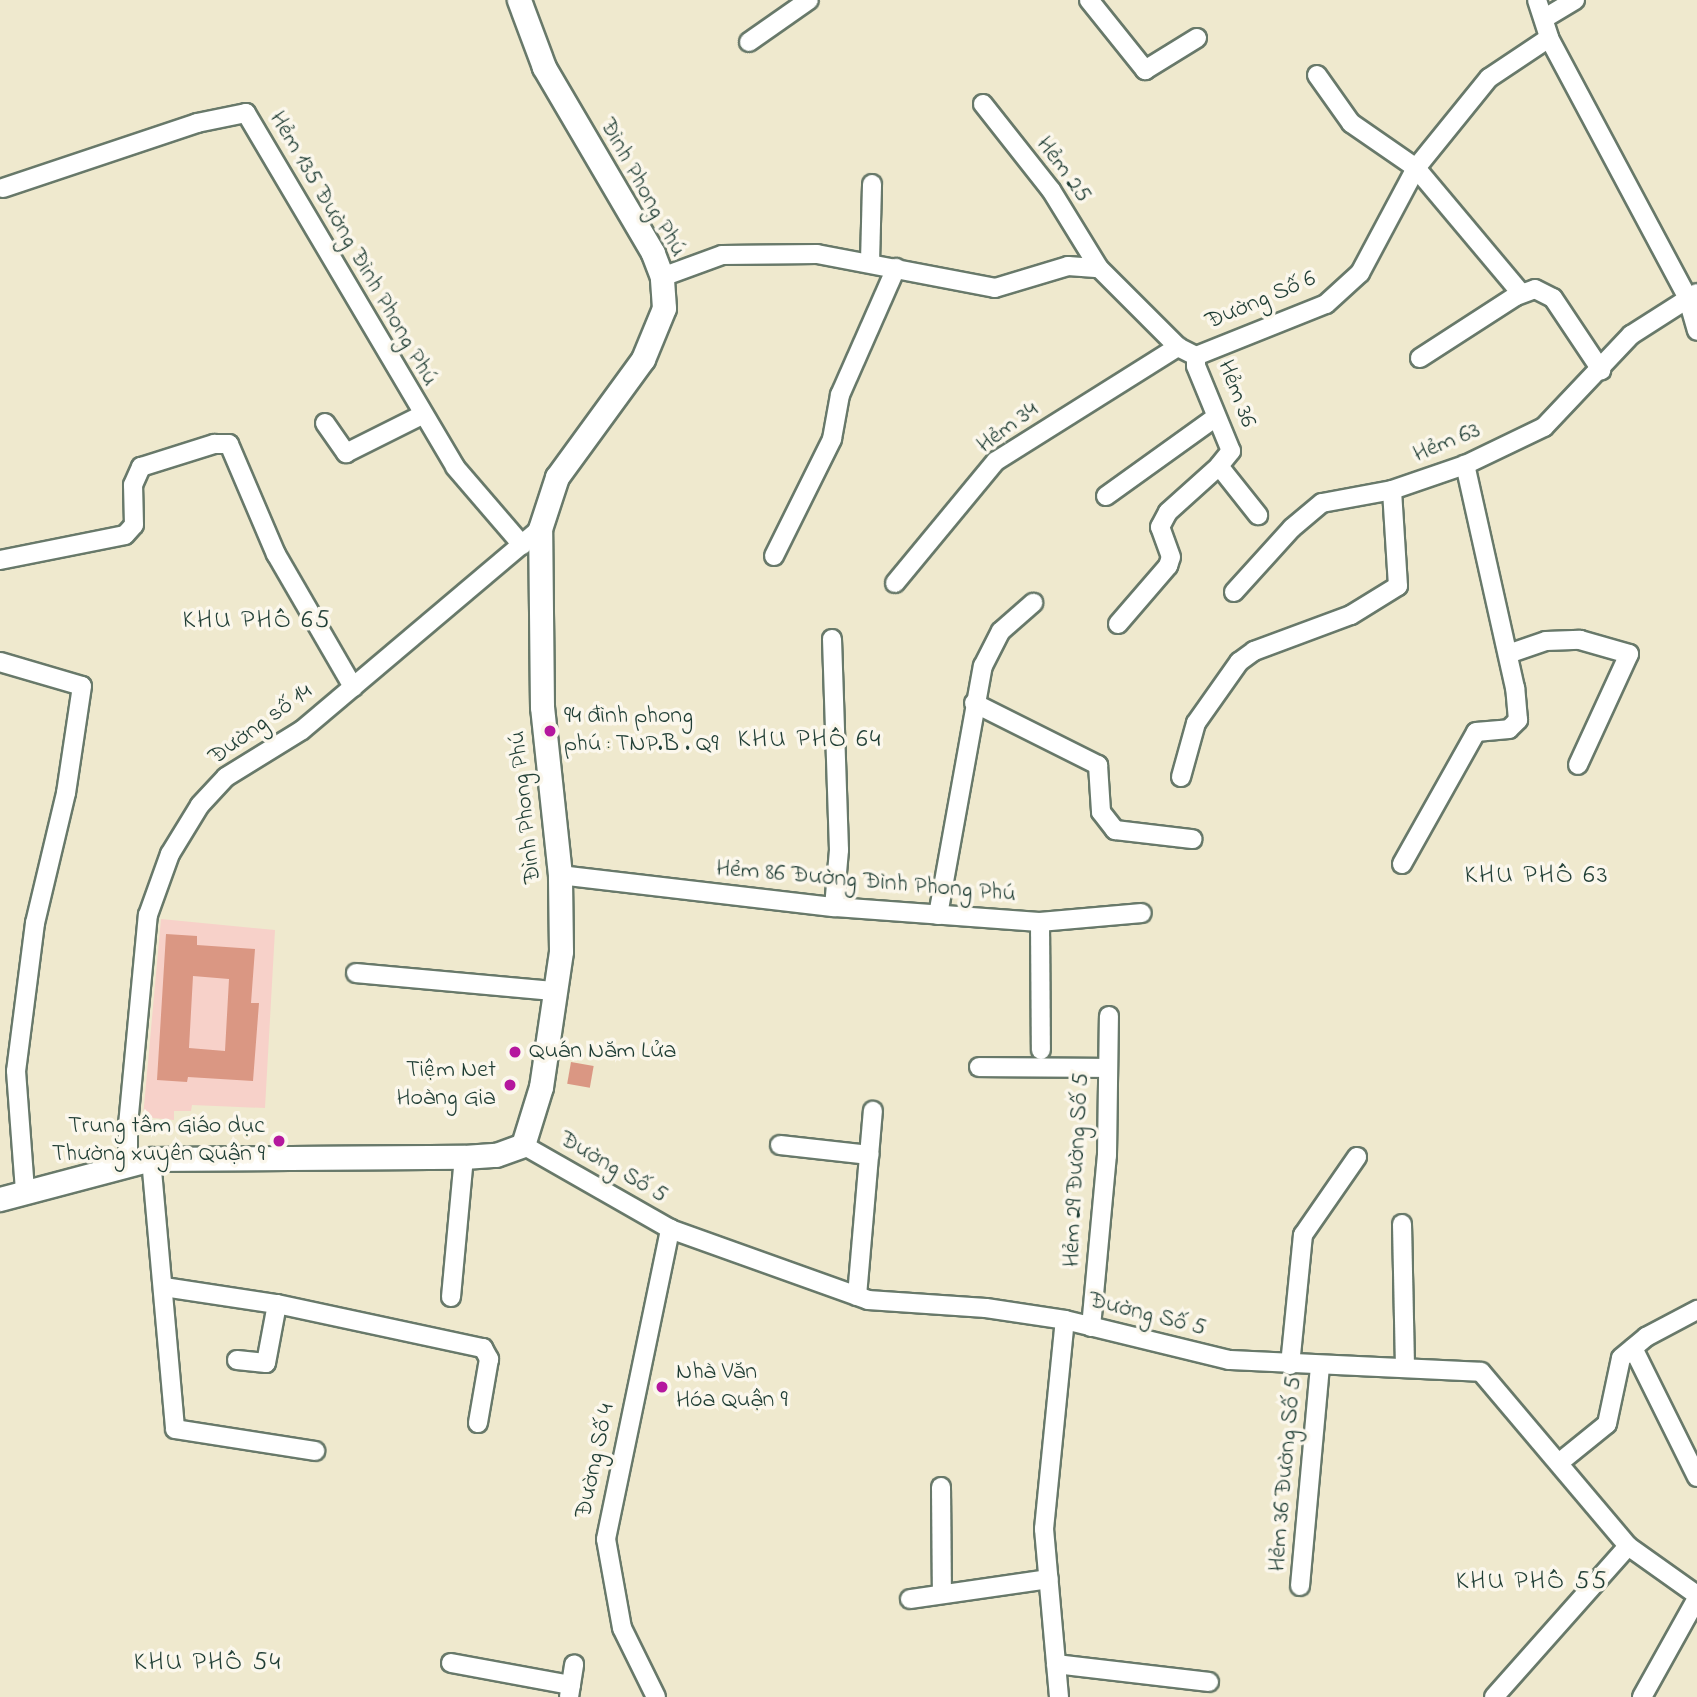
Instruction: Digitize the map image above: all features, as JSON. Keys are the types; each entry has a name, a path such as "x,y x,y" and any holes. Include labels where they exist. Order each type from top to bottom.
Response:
{"street":[{"name":"Đình Phong Phú","path":"519,0 544,67 663,277 664,308 657,332 557,477 540,529 542,708 560,875 561,951 541,1087 523,1145"},
{"path":"749,42 809,0"},
{"path":"1089,0 1145,70 1197,38"},
{"path":"1537,0 1545,18 1549,38 1692,295 1697,331"},
{"path":"1545,18 1575,0"},
{"name":"Đường Số 6","path":"1098,268 1178,347 1196,356 1326,304 1360,273 1416,168 1489,78 1549,38"},
{"path":"1317,75 1351,123 1416,168 1521,293"},
{"name":"Hẻm 25","path":"983,104 1051,190 1098,268"},
{"name":"Hẻm 135 Đường Đình Phong Phú","path":"3,188 160,135 246,113 455,467 522,545"},
{"path":"870,262 872,184"},
{"path":"663,277 722,255 817,254 995,288 1068,266 1098,268"},
{"path":"774,556 832,439 839,395 896,268"},
{"path":"1420,358 1521,293 1535,289 1553,298 1601,370"},
{"name":"Hẻm 63","path":"1181,777 1186,745 1216,690 1239,662 1352,615 1398,586 1392,490 1465,465 1544,427 1601,370 1631,335 1692,295"},
{"name":"Hẻm 34","path":"895,583 996,461 1178,347"},
{"name":"Hẻm 36","path":"1196,356 1216,417 1231,451 1219,466"},
{"path":"325,423 345,453 422,415"},
{"path":"1106,496 1216,417"},
{"path":"0,560 125,535 134,525 133,485 141,467 214,444 229,444 276,554 353,687"},
{"path":"1402,864 1476,732 1508,729 1517,723 1508,654 1465,465"},
{"path":"1118,624 1168,566 1171,558 1160,527 1168,512 1219,466 1258,515"},
{"path":"1234,592 1293,528 1322,503 1392,490"},
{"name":"Đường số 14","path":"128,1163 128,1125 148,915 170,854 200,805 226,777 302,730 540,529"},
{"path":"937,915 974,703 993,641 1033,603"},
{"path":"832,639 839,849 834,907"},
{"path":"1508,654 1546,640 1580,640 1629,654 1578,765"},
{"path":"0,662 82,686 76,741 35,923 16,1071 25,1190"},
{"path":"974,703 1098,765 1101,812 1115,830 1192,839"},
{"name":"Hẻm 86 Đường Đình Phong Phú","path":"560,875 834,907 1040,922 1041,1050"},
{"path":"1040,922 1142,913"},
{"path":"356,973 555,991"},
{"name":"Hẻm 29 Đường Số 5","path":"1091,1327 1107,1155 1109,1016"},
{"path":"979,1066 1108,1068"},
{"path":"857,1296 873,1111"},
{"path":"0,1199 25,1190 152,1159 464,1157 496,1155 523,1145"},
{"name":"Đường Số 5","path":"523,1145 670,1229 857,1296 1065,1320 1222,1359 1320,1366 1405,1365 1481,1372 1560,1462 1628,1546 1697,1596"},
{"path":"780,1145 869,1155"},
{"path":"451,1297 464,1157"},
{"path":"1290,1365 1303,1235 1357,1157"},
{"path":"152,1159 175,1429 315,1451"},
{"path":"1402,1224 1405,1365"},
{"name":"Đường Số 4","path":"656,1697 622,1628 606,1539 670,1229"},
{"path":"164,1287 278,1304 483,1348 489,1359 478,1423"},
{"path":"237,1360 266,1363 278,1304"},
{"path":"1560,1462 1607,1424 1621,1358 1697,1310"},
{"path":"1059,1697 1044,1529 1065,1320"},
{"path":"1633,1348 1697,1477"},
{"name":"Hẻm 36 Đường Số 5","path":"1300,1586 1320,1366"},
{"path":"941,1487 942,1594"},
{"path":"1494,1697 1628,1546"},
{"path":"910,1599 1049,1579"},
{"path":"1642,1697 1697,1596"},
{"path":"451,1663 570,1691 574,1664"},
{"path":"1056,1664 1209,1682"}],"shaded area":[{"path":"161,919 275,930 265,1108 192,1105 191,1111 174,1111 174,1120 143,1117"}],"building":[{"path":"166,934 197,936 197,945 255,949 251,1003 259,1003 253,1081 188,1077 187,1082 157,1080","holes":["193,976 229,979 225,1051 189,1048"]},
{"path":"571,1062 594,1066 590,1088 567,1084"}],"place":[{"name":"94 đình phong phú : TNP.B . Q9","path":"550,731"},
{"name":"Quán Năm Lửa","path":"515,1052"},
{"name":"Tiệm Net Hoàng Gia","path":"510,1085"},
{"name":"Trung tâm Giáo dục Thường xuyên Quận 9","path":"279,1141"},
{"name":"Nhà Văn Hóa Quận 9","path":"662,1387"}],"district":[{"name":"KHU PHỐ 65","path":"257,622"},
{"name":"KHU PHỐ 64","path":"810,741"},
{"name":"KHU PHỐ 63","path":"1537,877"},
{"name":"KHU PHỐ 55","path":"1532,1583"},
{"name":"KHU PHỐ 54","path":"208,1664"}]}
